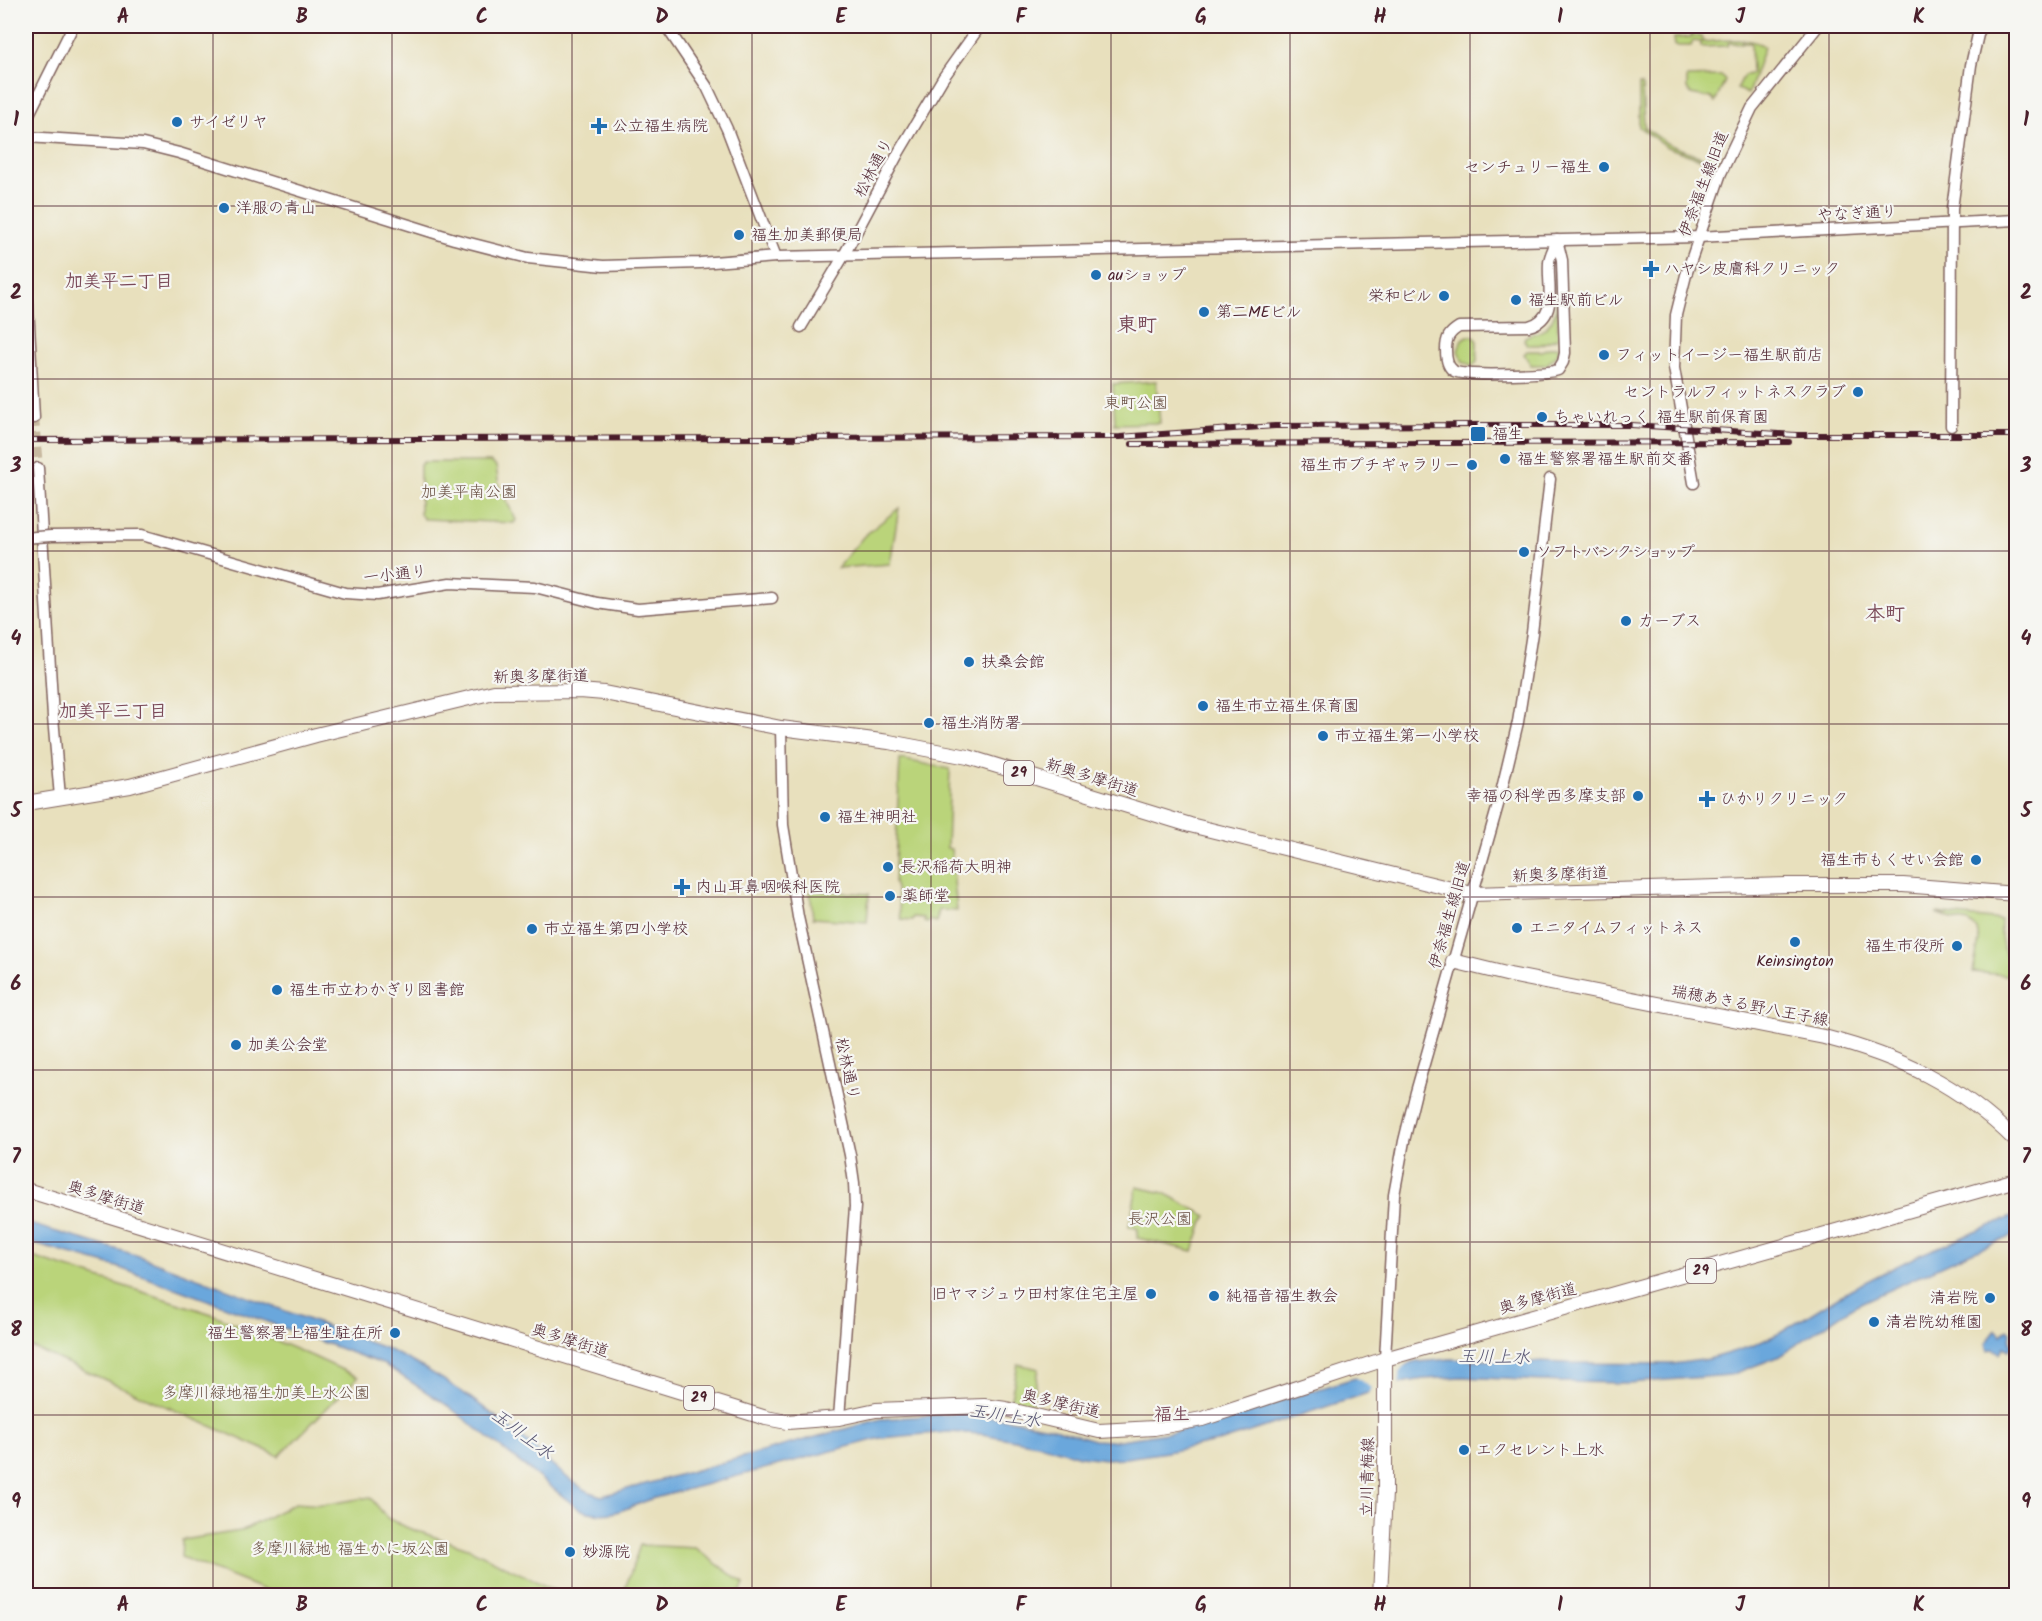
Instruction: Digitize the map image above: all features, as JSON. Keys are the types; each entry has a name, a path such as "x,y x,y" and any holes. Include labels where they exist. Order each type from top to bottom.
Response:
{"main road":[{"name":"新奥多摩街道","path":"26,802 130,786 316,735 494,692 580,691 604,693 781,728 888,742 968,757 1190,825 1472,894 1786,885 1903,885 2016,894"},
{"name":"瑞穂あきる野八王子線","path":"1453,961 1531,979 1824,1036 1867,1049 1918,1069 1944,1083 1975,1105 2016,1142"},
{"name":"奥多摩街道","path":"26,1190 765,1418 787,1422 839,1418 876,1410 984,1406 1006,1408 1099,1431 1154,1428 1202,1419 1385,1362 2016,1180"},
{"name":"立川青梅線","path":"1380,1596 1385,1493 1385,1362"}],"street":[{"path":"26,120 73,26"},
{"path":"666,26 707,87 727,129 776,257"},
{"name":"松林通り","path":"801,327 843,257 899,152 937,88 980,26"},
{"name":"伊奈福生線旧道","path":"1694,483 1674,368 1677,315 1686,275 1727,159 1752,108 1818,26"},
{"path":"1951,426 1951,225 1971,65 1980,26"},
{"name":"やなぎ通り","path":"26,137 143,144 170,150 454,239 528,258 603,266 700,263 776,257 1698,237 2016,220"},
{"path":"1557,240 1562,260 1565,353 1558,370 1544,373 1467,374 1454,372 1448,364 1446,340 1451,332 1459,327 1529,326 1543,319 1550,306 1549,260 1557,240"},
{"path":"26,269 34,418"},
{"path":"38,468 60,797"},
{"name":"伊奈福生線旧道","path":"1385,1362 1396,1185 1404,1141 1498,805 1518,722 1532,633 1550,479"},
{"name":"一小通り","path":"31,538 142,535 345,593 377,595 450,583 525,586 597,603 638,609 772,598"},
{"name":"松林通り","path":"781,728 783,825 798,917 850,1155 854,1184 855,1207 839,1418"}],"green space":[{"path":"1691,35 1701,37 1703,42 1744,40 1764,47 1748,94 1737,89 1744,75 1752,74 1751,43 1728,43 1727,46 1701,47 1701,42 1693,41 1691,46 1675,46 1674,38 1691,37"},
{"path":"1722,76 1725,81 1715,102 1711,98 1691,94 1687,88 1687,77"},
{"path":"1639,85 1642,85 1644,127 1668,144 1706,159 1716,142 1721,144 1716,156 1719,157 1717,163 1711,163 1667,147 1639,127"},
{"path":"1557,264 1558,338 1539,345 1528,345 1524,340 1525,337 1543,330 1549,324 1556,309 1554,266"},
{"path":"1474,336 1477,340 1477,362 1472,366 1463,361 1458,351 1462,339"},
{"path":"1559,347 1558,354 1546,365 1531,365 1524,354 1527,351 1541,351"},
{"name":"東町公園","path":"1156,381 1160,423 1115,424 1113,384"},
{"name":"加美平南公園","path":"423,462 490,462 496,466 499,486 516,520 514,523 424,519 420,514 420,465"},
{"path":"899,508 890,564 837,568 864,536"},
{"path":"900,759 950,769 947,848 951,849 957,911 939,910 936,922 929,920 927,923 924,922 924,918 913,917 912,920 901,919 894,883"},
{"path":"810,891 869,894 867,922 813,918"},
{"path":"1936,913 2001,920 2003,947 2015,966 2016,976 1973,972 1979,940 1977,929 1969,922"},
{"name":"長沢公園","path":"1137,1187 1164,1193 1207,1216 1193,1251 1137,1238 1138,1229 1129,1226"},
{"name":"多摩川緑地福生加美上水公園","path":"26,1255 212,1314 358,1377 279,1456 26,1345"},
{"path":"1018,1364 1039,1369 1031,1406 1010,1402"},
{"name":"多摩川緑地 福生かに坂公園","path":"370,1497 387,1518 408,1528 468,1548 564,1595 277,1595 181,1557 182,1540 241,1531 295,1503 323,1505"},
{"path":"640,1545 695,1548 744,1584 739,1595 623,1595"}],"water":[{"path":"2016,1215 2016,1235 1972,1252 1854,1306 1778,1357 1730,1375 1629,1383 1462,1377 1424,1379 1371,1392 1222,1441 1126,1458 1105,1459 1080,1456 1042,1445 982,1434 948,1432 881,1438 651,1499 607,1514 579,1509 448,1406 385,1365 117,1267 26,1242 26,1223 136,1255 387,1349 433,1373 468,1396 525,1440 572,1481 602,1496 881,1419 954,1414 982,1415 1050,1427 1094,1440 1113,1441 1186,1430 1348,1380 1417,1362 1450,1359 1673,1364 1709,1359 1752,1346 1780,1333 1851,1289 1917,1256"},
{"path":"2008,1329 2011,1332 2010,1342 2013,1344 2009,1350 2003,1347 2000,1353 1993,1349 1988,1351 1986,1343 1996,1330 2002,1335"}],"pier":[{"path":"1408,1362 1399,1373 1400,1387 1370,1395 1371,1388 1354,1376"}],"tunnel":[{"path":"34,418 38,468"}],"railway":[{"path":"26,440 1120,437 1275,426 1474,425 1631,425 1796,435 2016,435"},
{"path":"1132,444 1789,442"}],"place":[{"name":"サイゼリヤ","path":"177,122"},
{"name":"公立福生病院","path":"599,126"},
{"name":"センチュリー福生","path":"1604,167"},
{"name":"洋服の青山","path":"224,208"},
{"name":"福生加美郵便局","path":"739,235"},
{"name":"ハヤシ皮膚科クリニック","path":"1651,269"},
{"name":"auショップ","path":"1096,275"},
{"name":"栄和ビル","path":"1444,296"},
{"name":"福生駅前ビル","path":"1516,300"},
{"name":"第二MEビル","path":"1204,312"},
{"name":"フィットイージー福生駅前店","path":"1604,355"},
{"name":"セントラルフィットネスクラブ","path":"1858,392"},
{"name":"ちゃいれっく 福生駅前保育園","path":"1542,417"},
{"name":"福生","path":"1478,434"},
{"name":"福生警察署福生駅前交番","path":"1505,459"},
{"name":"福生市プチギャラリー","path":"1472,465"},
{"name":"ソフトバンクショップ","path":"1524,552"},
{"name":"カーブス","path":"1626,621"},
{"name":"扶桑会館","path":"969,662"},
{"name":"福生市立福生保育園","path":"1203,706"},
{"name":"福生消防署","path":"929,723"},
{"name":"市立福生第一小学校","path":"1323,736"},
{"name":"幸福の科学西多摩支部","path":"1638,796"},
{"name":"ひかりクリニック","path":"1707,799"},
{"name":"福生神明社","path":"825,817"},
{"name":"福生市もくせい会館","path":"1976,860"},
{"name":"長沢稲荷大明神","path":"888,867"},
{"name":"内山耳鼻咽喉科医院","path":"682,887"},
{"name":"薬師堂","path":"890,896"},
{"name":"エニタイムフィットネス","path":"1517,928"},
{"name":"市立福生第四小学校","path":"532,929"},
{"name":"Keinsington","path":"1795,942"},
{"name":"福生市役所","path":"1957,946"},
{"name":"福生市立わかぎり図書館","path":"277,990"},
{"name":"加美公会堂","path":"236,1045"},
{"name":"旧ヤマジュウ田村家住宅主屋","path":"1151,1294"},
{"name":"純福音福生教会","path":"1214,1296"},
{"name":"清岩院","path":"1990,1298"},
{"name":"清岩院幼稚園","path":"1874,1322"},
{"name":"福生警察署上福生駐在所","path":"395,1333"},
{"name":"エクセレント上水","path":"1464,1450"},
{"name":"妙源院","path":"570,1552"}],"district":[{"name":"加美平二丁目","path":"119,282"},
{"name":"東町","path":"1137,326"},
{"name":"本町","path":"1885,615"},
{"name":"加美平三丁目","path":"113,712"},
{"name":"福生","path":"1172,1415"}],"water label":[{"name":"玉川上水","path":"1494,1358"},
{"name":"玉川上水","path":"1005,1417"},
{"name":"玉川上水","path":"522,1435"}]}
